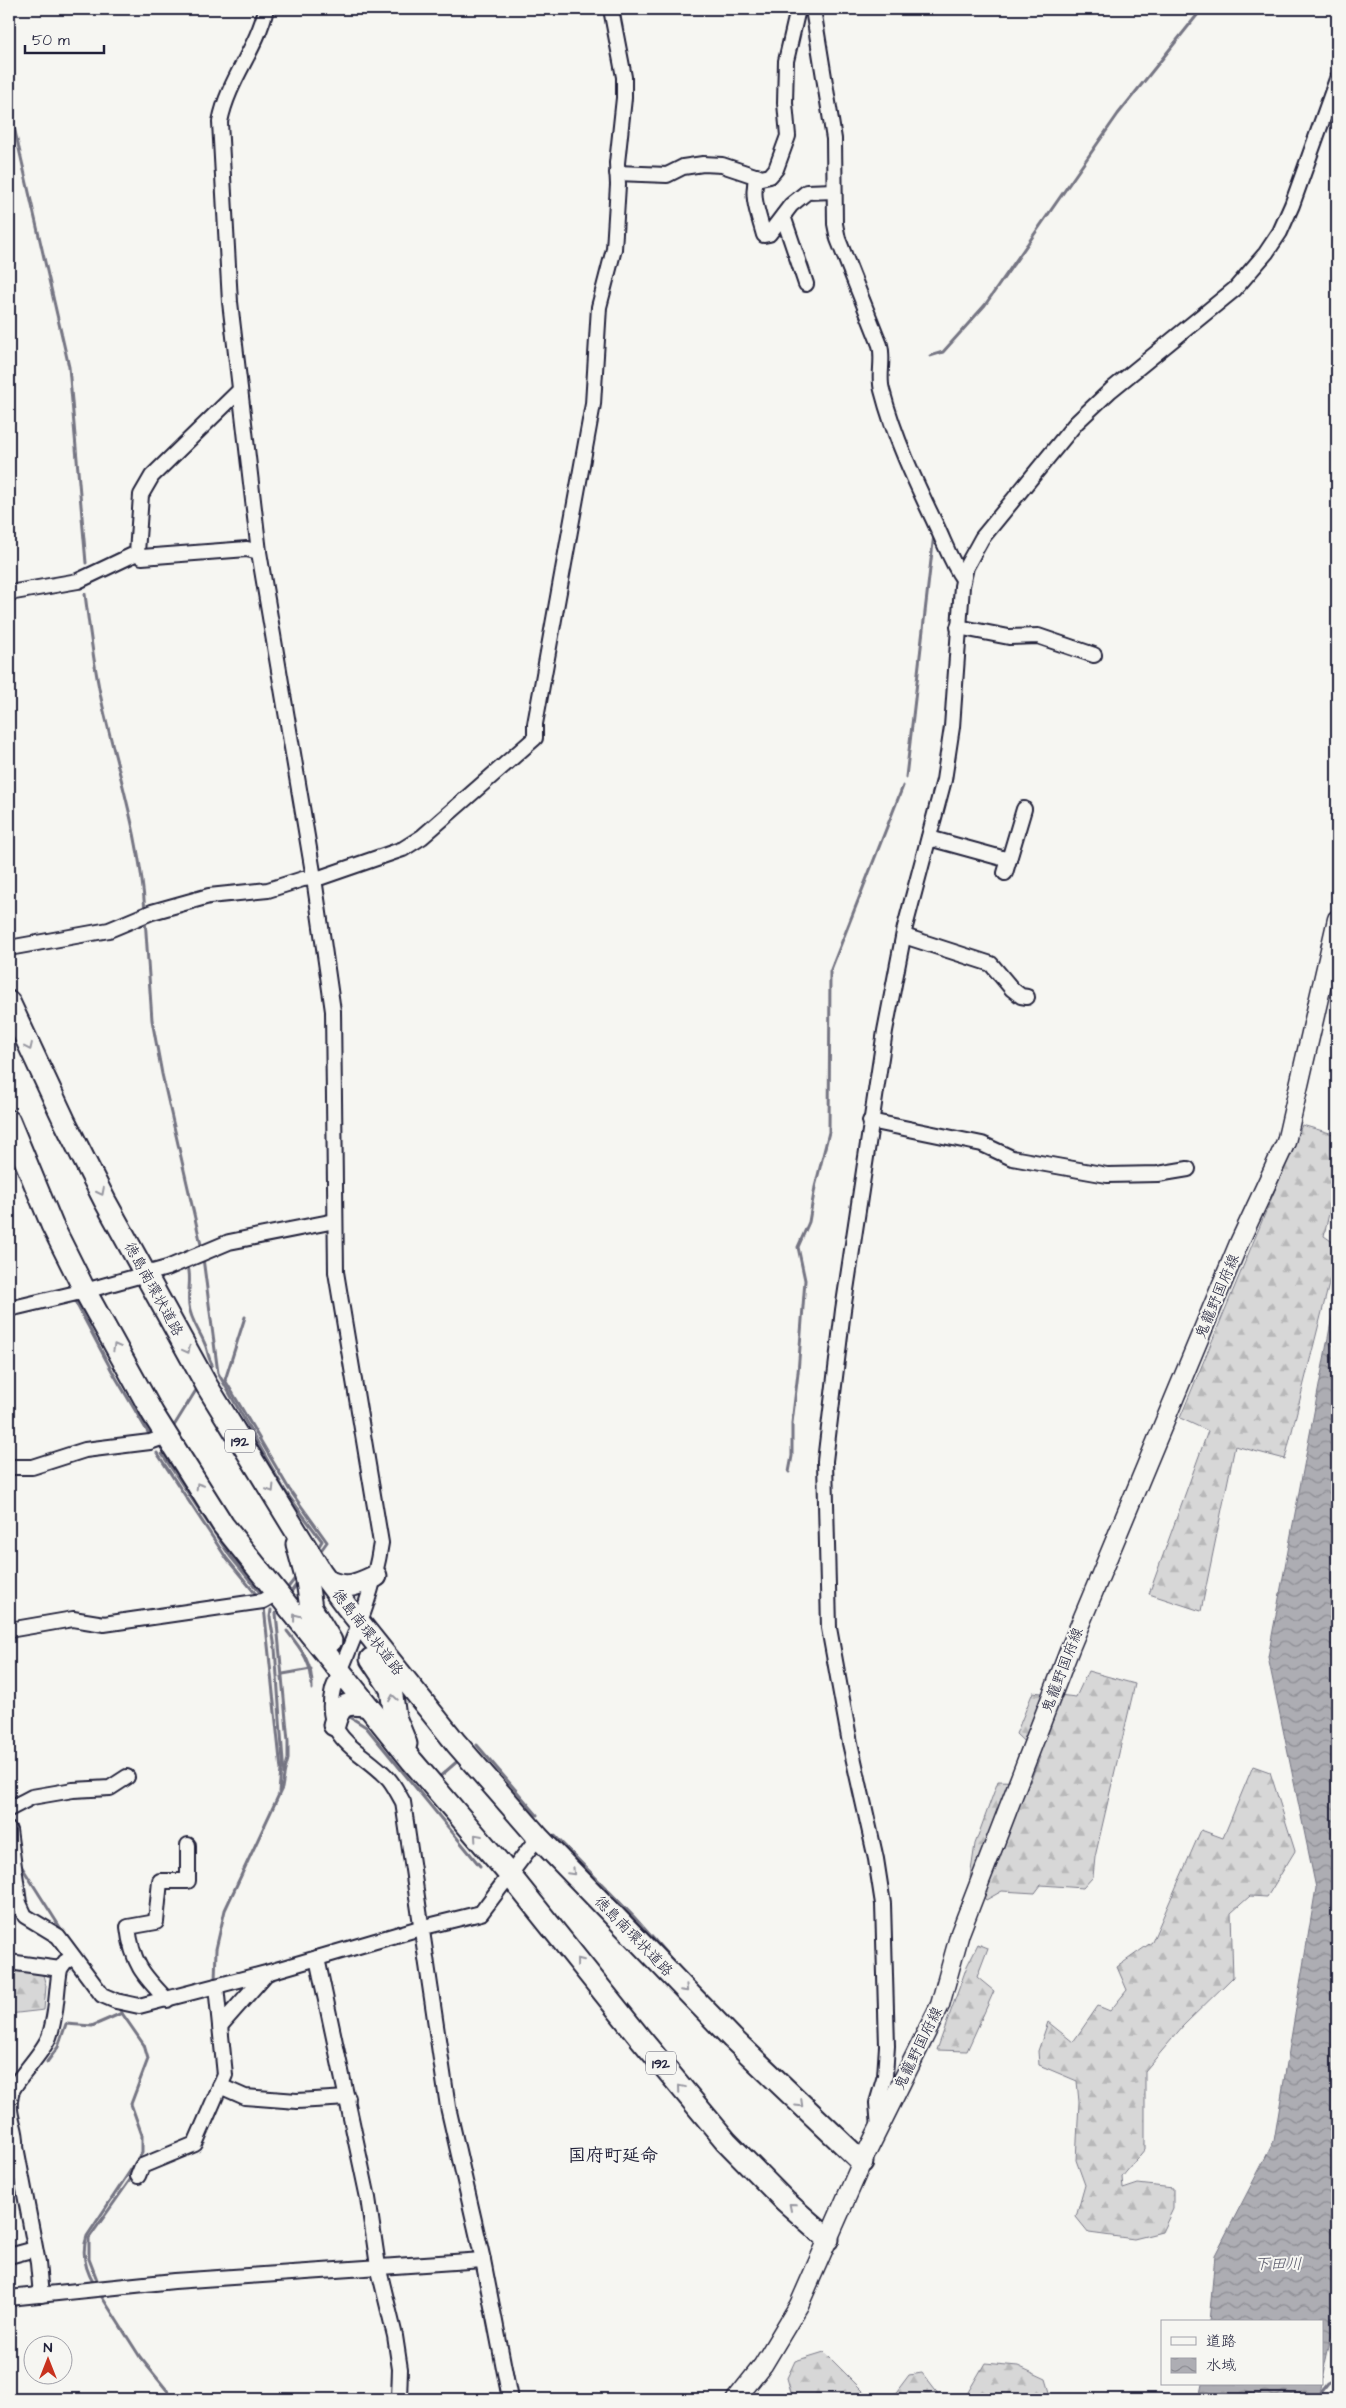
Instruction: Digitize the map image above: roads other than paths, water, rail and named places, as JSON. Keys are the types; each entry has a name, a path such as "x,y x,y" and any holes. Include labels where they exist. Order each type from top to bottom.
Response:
{"highway":[{"name":"徳島南環状道路","path":"9,1002 65,1122 105,1201 207,1386 329,1582 360,1624 456,1743 538,1837 732,2038 862,2162"},
{"name":"192","path":"9,1121 52,1225 85,1291 167,1436 223,1525 367,1706 509,1874 641,2039 726,2141 785,2201 828,2239"},
{"path":"292,1524 307,1581 311,1608 330,1640 340,1671"},
{"path":"329,1582 337,1586 354,1586 376,1576"},
{"path":"360,1624 369,1656 391,1689 395,1717 412,1761"},
{"path":"334,1725 337,1713 343,1707 350,1704 367,1706"}],"main road":[{"name":"鬼籠野国府線","path":"736,2399 763,2365 799,2305 862,2162 940,2004 960,1933 1071,1646 1239,1243 1286,1142 1337,920"}],"street":[{"path":"266,9 260,33 224,102 220,122 227,266 259,552 314,878 333,1011 336,1272 381,1543 376,1576 360,1624 340,1671 330,1704 334,1725 356,1752 388,1776 403,1802 420,1928 448,2107 483,2260 510,2399"},
{"path":"9,948 109,930 144,916 209,896 268,890 303,878 322,877 403,849 422,837 535,738 535,724 593,404 596,381 599,307 614,249 617,173 624,91 611,9"},
{"path":"617,173 666,175 683,167 704,164 722,165 762,178 770,176 776,168 786,143 786,60 798,9"},
{"path":"813,9 834,139 834,192 838,239 880,345 883,358 881,388 908,465 951,562 963,579"},
{"path":"879,2128 877,2103 885,2076 887,2046 884,1904 829,1628 825,1460 834,1372 870,1121 885,1031 904,936 944,780 952,726 963,579 966,566 982,538 1076,423 1111,390 1236,289 1266,253 1280,232 1292,205 1337,79"},
{"path":"757,176 753,187 764,235 769,234 791,205 807,192 834,192"},
{"path":"783,216 806,284"},
{"path":"137,553 141,495 152,476 240,390"},
{"path":"137,553 142,557 247,549 259,552"},
{"path":"9,593 78,581 137,553"},
{"path":"958,627 1010,637 1038,636 1094,654"},
{"path":"929,838 1007,867 1024,809"},
{"path":"904,936 991,964 1012,989 1021,996 1027,997"},
{"path":"870,1121 982,1144 1012,1158 1107,1175 1158,1174 1188,1170"},
{"path":"9,1309 85,1291 167,1268 229,1242 334,1221"},
{"path":"9,1467 32,1466 85,1450 150,1442 167,1436"},
{"path":"9,1630 72,1619 104,1624 123,1622 264,1601 277,1592"},
{"path":"9,1809 32,1797 72,1790 110,1788 127,1776"},
{"path":"9,1830 20,1909 30,1920 58,1936 98,1991 113,2000 139,2006 167,2000 420,1928 481,1913 538,1837"},
{"path":"167,2000 140,1970 129,1940 128,1927 156,1922 160,1881 188,1881 188,1845"},
{"path":"41,2295 35,2249 16,2146 17,2138 10,2117 9,2107 11,2092 38,2058 49,2037 60,1969 65,1962 73,1957"},
{"path":"317,1958 368,2198 378,2266 395,2336 400,2369 398,2399"},
{"path":"9,1962 60,1969"},
{"path":"220,2026 266,1973"},
{"path":"138,2176 142,2166 195,2144 225,2075 216,1986"},
{"path":"220,2086 245,2097 297,2101 348,2098"},
{"path":"9,2256 35,2249"},
{"path":"9,2298 92,2291 174,2281 483,2260"}],"water":[{"name":"下田川","path":"1337,1290 1337,2321 1330,2341 1324,2369 1324,2320 1209,2320 1215,2255 1274,2141 1316,1888 1268,1657"},
{"path":"1202,2386 1321,2386 1318,2399 1199,2399"}],"waterway":[{"path":"930,356 943,352 985,305 1118,114 1198,14"},
{"path":"9,105 69,367 86,563"},
{"path":"906,777 934,534"},
{"path":"85,594 97,679 134,834 143,886 145,912"},
{"path":"789,1472 792,1456 792,1423 805,1280 798,1247 809,1222 815,1187 829,1132 830,972 903,786"},
{"path":"145,918 152,1020 162,1074 202,1249"},
{"path":"203,1258 218,1373 285,1491 322,1541 319,1546"},
{"path":"188,1266 190,1276 190,1310 212,1364 209,1368"},
{"path":"75,1301 112,1371 149,1434"},
{"path":"245,1317 225,1380 289,1489 327,1542 322,1549"},
{"path":"172,1429 198,1387"},
{"path":"157,1453 227,1559 259,1598"},
{"path":"162,1454 230,1556 262,1595"},
{"path":"286,1590 297,1576"},
{"path":"289,1595 298,1582"},
{"path":"264,1607 281,1770 279,1792"},
{"path":"215,1981 216,1949 225,1910 282,1788 284,1776 275,1648 270,1617 271,1610"},
{"path":"276,1613 288,1741 288,1759 284,1774"},
{"path":"287,1631 306,1658 311,1672 312,1689"},
{"path":"283,1674 311,1669"},
{"path":"347,1715 366,1727 480,1866"},
{"path":"477,1745 537,1815"},
{"path":"437,1779 460,1759"},
{"path":"10,1815 12,1826"},
{"path":"555,1836 634,1917 682,1971"},
{"path":"20,1864 63,1932"},
{"path":"269,1980 289,1973"},
{"path":"94,2284 85,2261 84,2248 87,2236 142,2153 142,2135 131,2104 148,2059 144,2045 117,2006"},
{"path":"47,2062 58,2047 66,2024 92,2026 122,2013"},
{"path":"99,2285 89,2259 89,2238 132,2177"},
{"path":"100,2294 140,2357 174,2399"},
{"path":"1315,2399 1327,2384 1337,2379"}],"district":[{"name":"国府町延命","path":"613,2155"}]}
